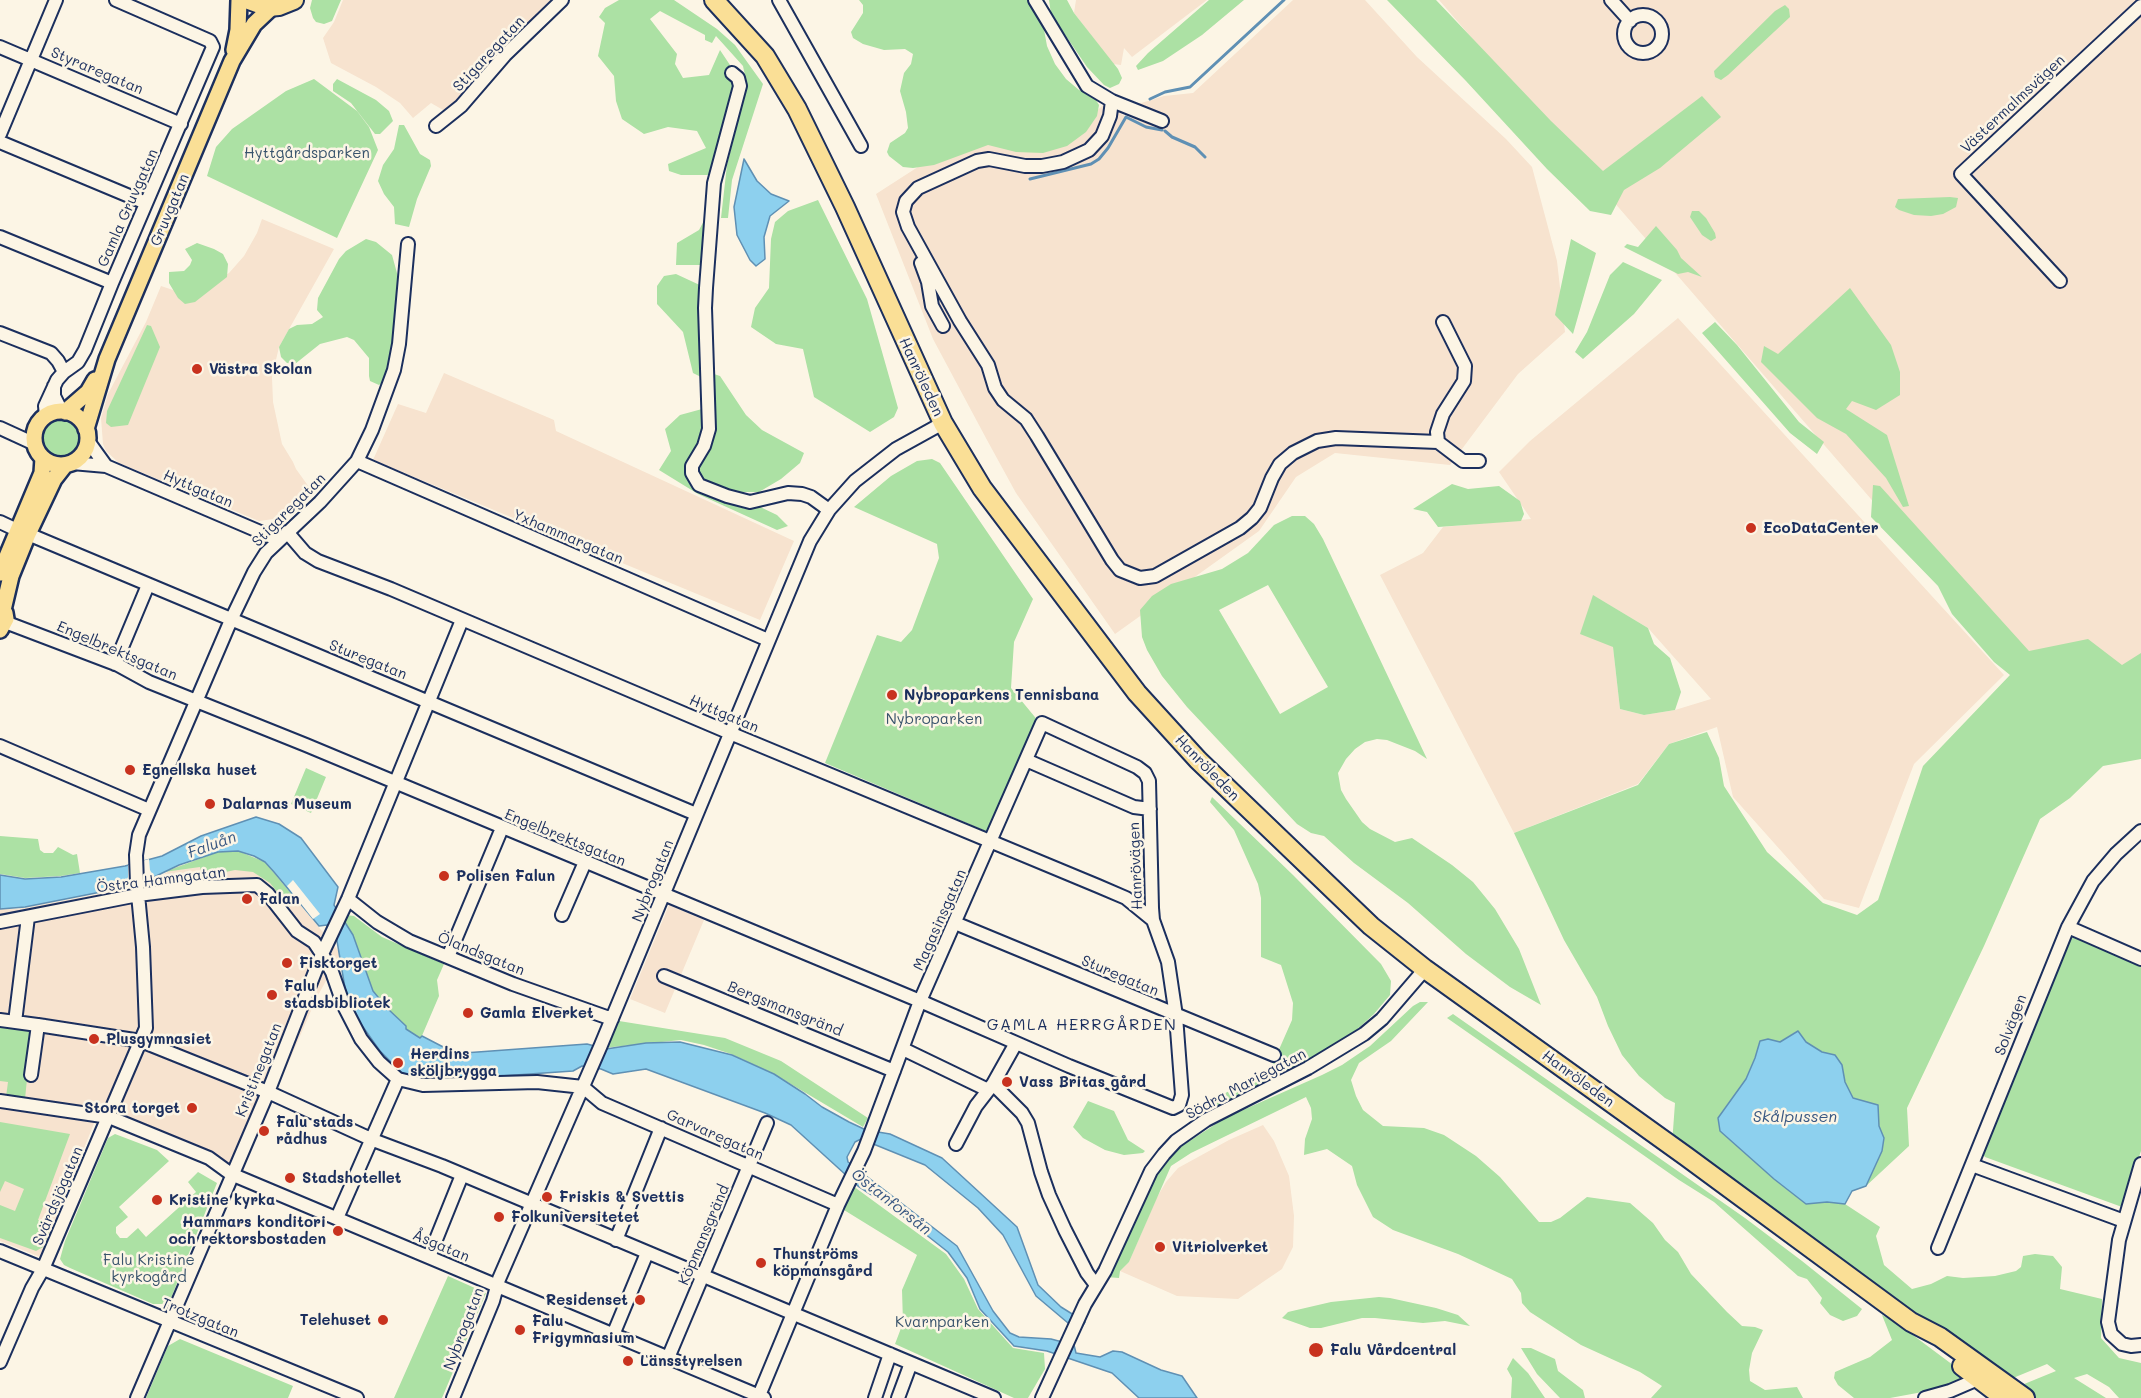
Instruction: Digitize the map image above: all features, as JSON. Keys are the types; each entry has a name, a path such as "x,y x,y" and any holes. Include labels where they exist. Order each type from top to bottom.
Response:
{"highway":[{"path":"249,0 272,7 288,4 294,0"},
{"name":"Hanröleden","path":"702,0 728,16"},
{"name":"Hanröleden","path":"714,0 765,56 797,109 845,207 943,423 982,488 1137,693 1198,760 1371,926 1425,969 1687,1157 1911,1322 1933,1344 2004,1398"},
{"name":"Hanröleden","path":"1911,1322 1940,1337 2025,1398"}],"main road":[{"name":"Gruvgatan","path":"232,61 238,30 239,0"},
{"name":"Gruvgatan","path":"64,412 88,392 107,359 232,61 254,24 272,7"},
{"name":"Gruvgatan","path":"87,435 107,359"},
{"path":"0,573 54,479 81,456 87,435 78,417 64,412 46,416 36,428 35,444 43,458 53,464 69,464"},
{"path":"2,617 23,532 42,473 43,458"}],"street":[{"path":"0,134 56,0"},
{"name":"Gamla Gruvgatan","path":"46,416 45,406 54,386 64,372 81,358 213,50 212,42 116,0"},
{"name":"Stigaregatan","path":"436,126 461,106 505,55 562,0"},
{"path":"779,0 861,147"},
{"path":"1035,0 1087,86 1113,101 1162,121"},
{"path":"1611,0 1630,21"},
{"name":"Västermalmsvägen","path":"2060,281 1961,174 2141,6"},
{"name":"Styraregatan","path":"0,47 181,124"},
{"path":"732,73 738,78 740,86 714,183 705,308 710,429 692,473 696,482 702,487 735,498 750,502 788,493 802,494 811,497 829,510"},
{"path":"1113,101 1102,136 1089,150 1079,155 1063,162 1042,166 1025,166 989,159 977,161 930,182 909,195 904,205 905,219 960,321 988,365 995,388 1000,396 1026,419 1120,570 1131,576 1149,578 1161,574 1246,524 1260,508 1280,464 1308,444 1336,438 1438,442 1463,461 1479,461"},
{"path":"0,142 146,203"},
{"path":"0,237 112,283"},
{"name":"Stigaregatan","path":"140,1045 146,1028 146,1012 137,889 139,835 231,620 261,560 320,502 357,461 380,412 394,370 399,344 408,244"},
{"path":"926,259 921,263 928,282 932,306 944,326"},
{"path":"1438,442 1437,432 1443,414 1464,381 1465,366 1443,322"},
{"path":"0,333 51,353 64,372"},
{"path":"54,386 54,396 64,412"},
{"name":"Nybrogatan","path":"453,1398 493,1301 496,1286 577,1097 584,1087 806,549 829,510 855,482 882,459 943,423"},
{"path":"0,428 35,444"},
{"path":"87,435 106,466"},
{"name":"Yxhammargatan","path":"357,461 768,640"},
{"name":"Hyttgatan","path":"69,464 106,466 283,536 318,561 391,589 1126,898 1154,920"},
{"name":"Sturegatan","path":"0,522 696,814"},
{"path":"115,664 148,585"},
{"name":"Engelbrektsgatan","path":"2,617 115,664 149,682 920,1001 1170,1108 1179,1105"},
{"name":"Kristinegatan","path":"137,1398 267,1094 322,954 348,899 462,620"},
{"name":"Magasinsgatan","path":"838,1205 866,1144 920,1001 1042,723"},
{"name":"Hanrövägen","path":"1042,723 1142,770 1149,781 1150,879 1154,920 1168,962 1176,1016 1182,1095 1179,1105"},
{"path":"0,746 149,810"},
{"path":"1026,760 1134,807 1150,809"},
{"path":"448,957 502,828"},
{"name":"Solvägen","path":"1938,1248 2068,927 2093,881 2116,854 2141,831"},
{"path":"562,915 585,862"},
{"name":"Östra Hamngatan","path":"0,922 137,889 256,885 268,894 297,931 314,942 332,972 344,1006 361,1039 379,1062 398,1079"},
{"name":"Ölandsgatan","path":"348,899 392,932 513,984 612,1018"},
{"path":"15,1022 28,917"},
{"name":"Sturegatan","path":"955,923 1176,1016 1214,1028 1274,1055"},
{"path":"2068,927 2141,959"},
{"name":"Södra Mariegatan","path":"1042,1398 1151,1171 1176,1142 1206,1120 1308,1068 1364,1034 1390,1009 1425,969"},
{"name":"Bergsmansgränd","path":"663,976 894,1071"},
{"path":"0,1020 140,1045 267,1094 994,1398"},
{"path":"956,1144 976,1106 991,1087 1016,1043"},
{"name":"Svärdsjögatan","path":"0,1362 140,1045"},
{"path":"903,1049 991,1087 1022,1113 1028,1123 1041,1172 1053,1203 1087,1273 1096,1285"},
{"path":"337,1218 367,1137 398,1079 423,1085 537,1082 584,1087"},
{"name":"Garvaregatan","path":"584,1087 602,1103 838,1205"},
{"name":"Åsgatan","path":"109,1117 86,1113 74,1112 62,1110 51,1108 39,1107 18,1104 9,1102 0,1101 11,1103 22,1104 33,1106 44,1107 65,1110 76,1112 98,1115 109,1117 209,1158 231,1174 760,1397"},
{"name":"Köpmansgränd","path":"668,1358 767,1123"},
{"path":"616,1240 661,1128"},
{"path":"2141,1164 2118,1246 2108,1322 2109,1331 2122,1344 2141,1345"},
{"path":"1972,1165 2124,1221"},
{"path":"429,1257 462,1175"},
{"path":"760,1397 838,1205"},
{"name":"Trotzgatan","path":"0,1251 329,1393 357,1398"},
{"path":"614,1335 647,1253"},
{"path":"614,1335 647,1253"},
{"path":"875,1398 892,1355"},
{"path":"898,1398 910,1363"},
{"path":"1925,1398 1950,1391 1978,1379"}],"shaded area":[{"path":"343,0 553,0 450,114 431,103 413,118 400,103 376,87 331,63 323,38 334,22"},
{"path":"1076,0 1207,0 1132,57 1124,48 1121,65 1113,64 1074,13"},
{"path":"1293,0 1365,0 1417,57 1506,139 1532,167 1557,261 1565,332 1518,374 1450,465 1335,453 1296,477 1259,531 1115,634 1016,493 987,440 933,339 876,194 921,165 981,144 1034,151 1068,139 1104,104 1130,119 1138,104 1164,96 1193,93"},
{"path":"1439,0 2141,0 2141,669 2064,722"},
{"name":"Västra Skolan","path":"262,219 334,249 279,347 272,377 273,402 282,444 309,487 310,499 281,518 259,521 119,463 106,451 103,444 101,418 108,394 146,322 161,286 176,291 204,288 229,273 244,256"},
{"path":"1678,318 2004,675 1914,764 1859,908 1824,899 1733,797 1717,727 1669,744 1638,784 1514,833 1380,575 1423,553 1443,527 1531,519 1499,472 1530,441","holes":["1594,596 1648,628 1711,699 1675,710 1644,715 1620,709 1613,647"]},
{"path":"444,373 554,420 556,431 794,541 760,620 373,460 398,404 426,413"},
{"path":"265,862 341,954 317,997 240,1169 95,1121 40,1257 0,1241 0,908 18,909 131,888 157,878 179,865"},
{"path":"669,905 704,920 665,1013 630,999"},
{"path":"1263,1125 1274,1141 1289,1176 1294,1216 1293,1247 1282,1269 1238,1299 1177,1296 1120,1271 1129,1262 1156,1199 1178,1168 1229,1140"}],"green space":[{"path":"312,0 341,0 332,21 324,24 316,22 310,8"},
{"path":"619,0 674,0 717,29 735,45 763,84 732,180 728,218 721,218 727,165 747,85 743,66 716,36 712,43 705,40 705,35 660,11 650,19 677,54 675,64 683,78 709,75 720,50 734,71 737,84 710,175 681,175 669,171 668,164 706,148 697,131 668,127 644,134 622,119 616,101 614,76 598,56 605,23 599,17 605,8"},
{"path":"859,0 1028,0 1043,24 1047,46 1055,64 1066,79 1079,90 1093,95 1099,105 1097,116 1086,132 1067,146 1043,153 1016,152 988,145 934,165 903,167 887,152 890,143 905,133 908,128 900,91 904,73 911,64 913,54 905,49 884,50 863,44 853,38 851,32 863,13 863,5"},
{"path":"1049,0 1067,0 1074,13 1118,69 1122,78 1119,84 1110,88 1104,85 1087,67 1051,14"},
{"path":"1209,0 1244,0 1202,35 1163,61 1138,70 1136,66 1148,53"},
{"path":"1387,0 1436,0 1551,121 1603,171 1702,96 1721,117 1660,168 1624,190 1611,215 1590,211 1547,169"},
{"path":"1785,5 1789,9 1790,17 1728,75 1721,80 1715,77 1714,71 1775,11"},
{"name":"Hyttgårdsparken","path":"314,79 357,111 369,127 378,150 337,238 207,176 216,147 232,129 286,91"},
{"path":"337,79 376,100 389,111 393,121 380,134 375,134 351,103 333,91 333,84"},
{"path":"399,125 404,125 420,154 430,160 431,166 417,199 409,227 395,224 394,207 378,181 383,165 394,149"},
{"path":"1958,198 1956,207 1943,214 1914,215 1895,207 1898,199"},
{"path":"818,200 867,299 898,408 894,417 870,432 814,397 803,349 776,344 751,327 755,308 769,288 771,239 775,222 788,211"},
{"path":"1692,211 1699,211 1706,218 1716,238 1711,241 1702,235 1690,217"},
{"path":"706,217 704,265 676,265 677,243 699,230"},
{"path":"1656,226 1681,258 1702,277 1688,272 1678,274 1624,247 1627,244 1638,247"},
{"path":"366,239 376,242 392,255 400,284 392,361 383,382 379,385 370,381 369,358 354,340 347,337 320,344 295,364 287,363 281,357 279,347 289,329 297,325 312,324 323,317 317,310 318,298 339,259 346,251"},
{"path":"1571,239 1596,253 1573,334 1555,315"},
{"path":"197,243 223,254 228,264 227,277 195,302 185,304 178,298 169,283 169,272 184,271 190,265 192,260 185,249"},
{"path":"1623,262 1662,280 1634,314 1583,359 1575,352 1587,332 1610,275"},
{"path":"676,274 704,287 703,378 693,373 683,332 657,304 657,286 664,276"},
{"path":"1850,288 1891,345 1900,372 1900,395 1876,410 1852,401 1846,409 1887,435 1909,506 1903,507 1886,478 1846,434 1817,418 1761,362 1764,346 1778,354"},
{"path":"1715,322 1737,345 1799,422 1824,442 1817,454 1790,433 1702,333"},
{"path":"147,325 151,326 160,347 128,425 111,427 106,423 107,411"},
{"path":"714,374 720,376 746,415 762,430 804,453 800,463 781,479 759,492 734,492 736,506 746,509 756,505 777,515 788,526 777,530 698,494 659,470 671,451 665,429 680,415 702,409"},
{"path":"62,417 77,423 83,438 77,453 62,459 47,453 41,438 47,423"},
{"name":"Nybroparken","path":"932,459 940,463 1033,599 1014,642 1011,688 1039,722 988,832 825,763 877,635 901,642 912,630 939,558 937,544 854,507 891,476 917,461"},
{"path":"1452,484 1468,489 1499,486 1520,501 1524,514 1521,521 1438,527 1427,512 1413,509"},
{"path":"1873,485 1880,486 2029,651 2088,639 2122,665 2141,653 2141,759 2103,766 2070,798 2040,819 1984,946 1907,1108 1909,1146 1866,1186 1882,1151 1884,1138 1879,1126 1878,1105 1853,1098 1845,1082 1842,1065 1835,1055 1822,1052 1806,1042 1797,1031 1780,1042 1768,1039 1760,1041 1746,1079 1718,1118 1720,1131 1806,1204 1827,1202 1845,1204 1880,1227 1876,1236 1884,1265 1912,1289 1931,1284 1947,1276 1963,1278 1995,1276 2016,1271 2021,1267 2023,1256 2035,1254 2053,1256 2062,1267 2060,1289 2102,1299 2101,1338 2119,1358 2141,1363 2141,1398 2119,1398 2109,1387 2087,1374 2074,1378 2106,1398 2025,1398 2012,1389 2056,1371 2047,1364 2001,1383 1672,1144 1675,1103 1665,1098 1639,1076 1622,1055 1597,997 1564,940 1514,833 1638,785 1669,744 1707,732 1719,758 1724,786 1767,852 1823,903 1857,915 1878,900 1923,766 2010,675 1994,662 1952,614 1938,586 1871,517"},
{"path":"1292,516 1305,516 1314,524 1427,759 1415,751 1387,740 1377,739 1365,742 1346,759 1338,773 1341,790 1346,799 1362,822 1370,829 1395,842 1412,838 1473,882 1495,909 1519,949 1541,1005 1510,987 1466,954 1408,903 1354,863 1324,836 1311,833 1297,824 1187,707 1162,676 1147,650 1142,637 1140,610 1152,596 1171,584 1222,569 1248,553 1274,525","holes":["1268,585 1328,687 1280,714 1219,610"]},
{"path":"1593,595 1648,628 1654,644 1670,658 1681,692 1675,710 1644,715 1620,709 1613,647 1580,634"},
{"path":"306,768 326,777 311,813 291,804"},
{"path":"1212,797 1381,964 1391,981 1390,995 1374,1014 1351,1035 1323,1052 1204,1113 1204,1104 1270,1070 1292,1020 1293,1003 1281,965 1261,957 1261,898 1258,884 1234,830 1210,802"},
{"path":"0,836 38,839 40,850 44,853 53,853 58,847 73,855 77,854 80,873 25,878 0,874"},
{"path":"238,851 265,862 297,901 289,907 270,883 253,872 235,870 202,877 200,867 164,872 218,852"},
{"path":"346,915 354,916 382,937 444,964 437,980 439,996 421,1038 405,1029 406,1026 373,991 353,935 344,920"},
{"path":"2076,936 2141,964 2141,1151 2122,1207 1985,1157 1982,1153 2069,939"},
{"path":"1420,1002 1428,1002 1391,1041 1359,1063 1351,1080 1363,1110 1383,1126 1424,1128 1444,1135 1476,1156 1500,1177 1539,1222 1551,1222 1560,1218 1587,1197 1630,1203 1653,1223 1665,1240 1678,1252 1691,1274 1727,1312 1742,1326 1763,1330 1752,1353 1750,1381 1765,1390 1797,1387 1803,1398 1651,1398 1662,1386 1640,1372 1581,1345 1530,1312 1522,1303 1521,1293 1512,1279 1458,1254 1393,1230 1373,1217 1357,1185 1352,1166 1327,1149 1304,1155 1305,1139 1312,1119 1311,1108 1306,1097 1191,1153 1171,1166 1129,1262 1120,1271 1119,1278 1106,1277 1153,1178 1165,1161 1182,1146 1225,1118 1342,1065 1370,1046"},
{"path":"1453,1014 1745,1218 1862,1309 1857,1316 1843,1321 1830,1315 1820,1303 1822,1298 1807,1279 1798,1276 1714,1202 1447,1018"},
{"path":"619,1021 725,1038 781,1061 868,1118 863,1127 774,1074 731,1054 704,1045 681,1040 603,1048"},
{"path":"0,1025 32,1029 25,1099 6,1097 8,1082 0,1081"},
{"path":"1088,1101 1114,1111 1128,1140 1145,1151 1124,1155 1105,1150 1083,1138 1073,1127"},
{"path":"0,1122 70,1134 38,1220 52,1225 43,1247 36,1251 0,1238 0,1205 15,1211 24,1189 5,1181 0,1192"},
{"name":"Falu Kristine kyrkogård","path":"115,1134 157,1150 169,1161 119,1207 128,1217 116,1227 116,1233 120,1238 127,1238 138,1228 146,1237 196,1192 188,1182 198,1172 217,1183 171,1298 165,1304 153,1304 70,1268 60,1259 65,1241 108,1138"},
{"name":"Kvarnparken","path":"853,1186 946,1254 964,1279 978,1309 1013,1348 1044,1353 1045,1369 1028,1398 1014,1398 895,1344 903,1323 902,1290 917,1255 844,1210"},
{"path":"448,1276 486,1293 442,1398 394,1398"},
{"path":"1379,1297 1436,1308 1458,1315 1470,1326 1445,1321 1423,1323 1362,1318 1321,1328 1310,1328 1282,1318 1288,1312 1331,1302"},
{"path":"1882,1315 1894,1321 1957,1368 1963,1376 1961,1379 1928,1391 1890,1398 1854,1398 1838,1385 1834,1378 1835,1372 1870,1357 1892,1340"},
{"path":"180,1339 293,1386 288,1398 146,1398 168,1346"},
{"path":"1521,1348 1531,1348 1555,1359 1558,1371 1583,1390 1585,1398 1560,1398 1537,1374"},
{"path":"1513,1358 1528,1373 1545,1398 1511,1398 1512,1378 1507,1369"}],"water":[{"path":"744,159 757,181 771,194 789,201 770,216 764,237 765,259 756,266 750,260 737,235 734,207"},
{"path":"256,817 279,824 301,838 338,887 334,905 353,935 373,991 406,1026 406,1029 420,1038 422,1036 449,1050 464,1053 587,1044 606,1049 646,1043 680,1042 732,1055 774,1074 822,1107 849,1122 866,1130 890,1134 942,1158 1017,1227 1038,1285 1061,1307 1085,1322 1080,1330 1036,1296 1003,1235 978,1208 925,1165 861,1139 855,1142 847,1157 848,1162 957,1246 993,1311 1010,1333 1019,1337 1051,1339 1074,1345 1076,1353 1100,1357 1113,1351 1122,1352 1161,1370 1182,1376 1197,1398 1139,1398 1112,1373 1047,1351 1014,1346 980,1309 967,1278 948,1252 896,1211 858,1186 791,1125 765,1113 646,1069 613,1074 601,1069 582,1066 573,1071 443,1080 418,1079 402,1073 380,1051 356,1017 345,988 336,935 327,925 319,926 265,862 254,856 238,851 218,852 179,865 154,877 101,892 25,907 0,909 0,875 25,879 61,877 125,866 162,856 201,836"},
{"name":"Skålpussen","path":"1798,1031 1806,1042 1822,1052 1835,1055 1842,1065 1845,1082 1853,1098 1878,1105 1879,1126 1884,1138 1882,1151 1866,1186 1852,1191 1845,1204 1827,1202 1806,1204 1720,1131 1718,1118 1746,1079 1760,1041 1768,1039 1780,1042"}],"pier":[{"path":"149,859 150,870 154,878 123,888 128,877 128,865"},
{"path":"293,880 320,914 313,919 287,886"}],"waterway":[{"path":"1150,99 1165,92 1190,87 1284,0"},
{"path":"1030,179 1091,164 1099,159 1126,117 1146,127 1162,130"},
{"path":"1165,131 1172,137 1195,147 1205,157"}],"place":[{"name":"Västra Skolan","path":"197,369"},
{"name":"EcoDataCenter","path":"1751,528"},
{"name":"Nybroparkens Tennisbana","path":"892,695"},
{"name":"Egnellska huset","path":"130,770"},
{"name":"Dalarnas Museum","path":"210,804"},
{"name":"Polisen Falun","path":"444,876"},
{"name":"Falan","path":"247,899"},
{"name":"Fisktorget","path":"287,963"},
{"name":"Falu stadsbibliotek","path":"272,995"},
{"name":"Gamla Elverket","path":"468,1013"},
{"name":"Plusgymnasiet","path":"94,1039"},
{"name":"Herdins sköljbrygga","path":"398,1063"},
{"name":"Vass Britas gård","path":"1007,1082"},
{"name":"Stora torget","path":"192,1108"},
{"name":"Falu stads rådhus","path":"264,1131"},
{"name":"Stadshotellet","path":"290,1178"},
{"name":"Friskis & Svettis","path":"547,1197"},
{"name":"Kristine kyrka","path":"157,1200"},
{"name":"Folkuniversitetet","path":"499,1217"},
{"name":"Hammars konditori och rektorsbostaden","path":"338,1231"},
{"name":"Vitriolverket","path":"1160,1247"},
{"name":"Thunströms köpmansgård","path":"761,1263"},
{"name":"Residenset","path":"640,1300"},
{"name":"Telehuset","path":"383,1320"},
{"name":"Falu Frigymnasium","path":"520,1330"},
{"name":"Falu Vårdcentral","path":"1316,1350"},
{"name":"Länsstyrelsen","path":"628,1361"}],"district":[{"name":"GAMLA HERRGÅRDEN","path":"1082,1025"}],"water label":[{"name":"Faluån","path":"212,845"},
{"name":"Östanforsån","path":"891,1202"}]}
